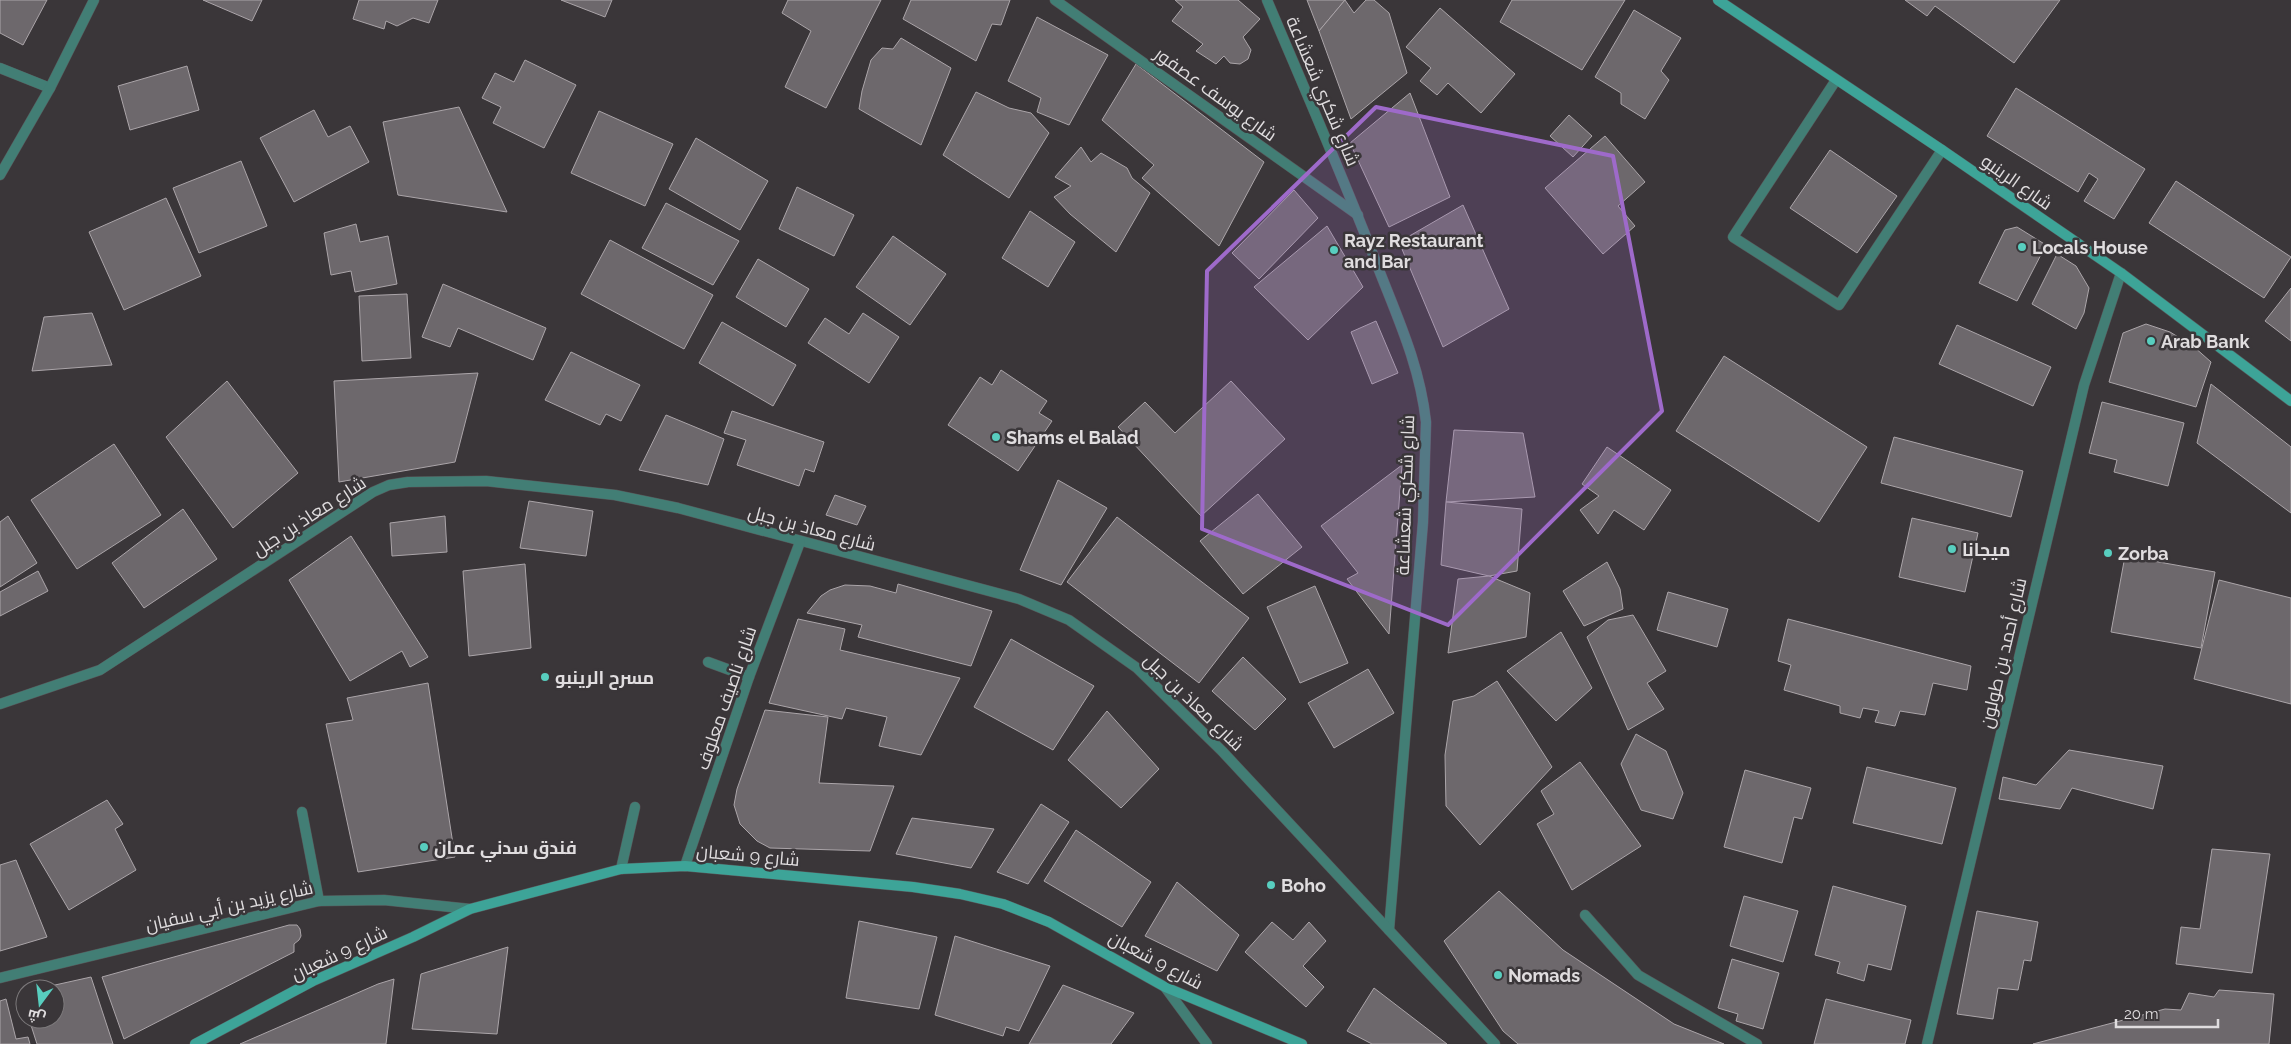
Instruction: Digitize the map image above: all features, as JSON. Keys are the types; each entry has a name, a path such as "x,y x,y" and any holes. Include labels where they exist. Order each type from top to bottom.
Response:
{"street":[{"path":"0,174 50,88 94,0"},
{"name":"شارع يوسف عصفور","path":"1055,0 1358,215"},
{"name":"شارع شكري شعشاعة","path":"1267,0 1358,215 1418,371 1426,422 1423,522 1389,930"},
{"name":"شارع الرينبو","path":"1718,0 2121,273 2291,401"},
{"path":"0,68 50,88"},
{"path":"1836,80 1733,237 1839,305 1942,150"},
{"name":"شارع أحمد بن طولون","path":"1927,1044 2084,385 2121,273"},
{"name":"شارع معاذ بن جبل","path":"0,704 100,670 373,492 389,486 408,482 486,481 616,495 678,508 1019,599 1069,620 1137,668 1222,751 1495,1044"},
{"name":"شارع ناصيف معلوف","path":"685,866 749,676 800,542"},
{"path":"708,662 749,676"},
{"path":"621,869 635,807"},
{"path":"302,812 318,901"},
{"name":"شارع 9 شعبان","path":"195,1044 313,981 413,937 470,908 621,869 685,866 913,887 960,894 1003,904 1049,922 1165,986 1302,1044"},
{"name":"شارع يزيد بن أبي سفيان","path":"0,978 318,901 384,900 470,908"},
{"path":"1585,915 1638,975 1757,1044"},
{"path":"1165,986 1207,1044"}],"highlighted area":[{"path":"1376,107 1613,156 1662,411 1448,625 1202,529 1207,271"}],"building":[{"path":"0,0 47,0 23,45 0,33"},
{"path":"203,0 262,0 252,21"},
{"path":"359,0 438,0 429,23 413,18 397,26 386,21 384,29 353,19"},
{"path":"561,0 612,0 605,17"},
{"path":"788,0 881,0 826,108 785,87 811,31 782,13"},
{"path":"911,0 1010,0 1001,25 992,24 976,61 903,19"},
{"path":"1175,0 1238,0 1260,19 1243,37 1251,50 1248,59 1240,64 1230,63 1224,56 1216,64 1196,51 1203,44 1172,21 1183,7"},
{"path":"1307,0 1345,0 1319,31"},
{"path":"1345,0 1354,13 1366,0 1374,0 1389,13 1407,73 1351,119 1319,31"},
{"path":"1512,0 1625,0 1582,70 1500,22"},
{"path":"1905,0 2060,0 2014,63 1935,6 1927,16"},
{"path":"1440,8 1515,74 1481,113 1448,83 1437,95 1420,81 1431,68 1406,47"},
{"path":"1634,10 1681,38 1661,71 1669,80 1645,119 1621,104 1621,93 1595,77"},
{"path":"1037,17 1108,55 1069,125 1037,112 1041,98 1008,81"},
{"path":"901,38 951,68 921,145 859,109 871,60 882,48 893,49"},
{"path":"525,60 576,85 544,148 493,123 501,107 482,98 495,73 514,82"},
{"path":"1136,64 1264,162 1219,246 1142,178 1154,165 1102,120"},
{"path":"187,66 199,110 130,130 118,86"},
{"path":"2016,88 2145,169 2114,219 2084,201 2098,179 2089,173 2078,192 1987,136"},
{"path":"976,92 1009,108 1031,113 1049,133 1009,198 943,155"},
{"path":"1410,93 1450,197 1389,227 1350,143"},
{"path":"459,107 507,212 398,195 383,122"},
{"path":"314,110 328,137 350,126 369,162 294,202 260,138"},
{"path":"599,111 673,144 645,206 571,173"},
{"path":"1569,115 1592,136 1573,157 1550,136"},
{"path":"1605,136 1645,182 1618,206 1635,226 1603,254 1545,188"},
{"path":"696,138 768,181 740,230 669,189"},
{"path":"1081,147 1091,162 1101,153 1127,168 1132,178 1150,193 1116,252 1070,214 1054,197 1071,186 1055,177"},
{"path":"1830,150 1897,196 1857,253 1790,208"},
{"path":"241,161 267,226 199,253 173,188"},
{"path":"2176,181 2291,257 2264,298 2149,223"},
{"path":"797,187 854,215 834,256 779,229"},
{"path":"1294,190 1318,218 1259,279 1232,253"},
{"path":"166,198 201,276 124,310 89,232"},
{"path":"666,203 739,241 713,285 642,248"},
{"path":"1463,205 1509,309 1443,347 1399,242"},
{"path":"1030,211 1075,242 1048,287 1002,258"},
{"path":"356,224 360,242 388,236 397,284 355,292 351,271 331,275 324,233"},
{"path":"1327,226 1363,287 1308,340 1254,287"},
{"path":"2017,227 2046,245 2017,301 1979,283 2005,230"},
{"path":"893,236 946,274 910,325 856,287"},
{"path":"610,240 713,295 684,349 581,294"},
{"path":"2057,254 2076,266 2089,288 2084,313 2076,329 2032,304"},
{"path":"758,259 809,289 786,327 736,297"},
{"path":"443,284 546,328 533,360 458,328 450,347 422,337"},
{"path":"2291,288 2291,341 2265,321"},
{"path":"407,294 411,358 362,361 359,296"},
{"path":"92,313 112,365 32,371 44,317"},
{"path":"863,313 899,337 869,383 808,343 825,318 849,334"},
{"path":"1376,321 1398,373 1372,384 1351,332"},
{"path":"722,322 796,365 773,406 699,363"},
{"path":"2146,324 2170,332 2193,346 2211,362 2196,407 2109,382 2123,333"},
{"path":"1957,325 2051,367 2033,406 1939,364"},
{"path":"571,352 640,385 621,421 606,414 600,425 545,400"},
{"path":"1724,356 1867,447 1819,522 1676,431"},
{"path":"1001,370 1047,401 1039,413 1052,421 1018,471 948,425 980,377 992,385"},
{"path":"478,373 455,462 339,482 334,381"},
{"path":"227,381 298,473 233,528 166,437"},
{"path":"1231,381 1285,439 1201,516 1118,427 1145,402 1175,433"},
{"path":"2211,384 2291,447 2291,513 2197,443"},
{"path":"2102,402 2184,423 2168,486 2114,472 2117,460 2089,453"},
{"path":"732,411 824,442 814,472 805,469 799,486 737,465 746,440 724,433"},
{"path":"666,415 724,439 708,485 639,470"},
{"path":"1454,430 1523,433 1535,497 1446,502"},
{"path":"1894,437 2023,471 2011,517 1881,483"},
{"path":"114,444 161,515 77,569 31,500"},
{"path":"1607,447 1671,490 1644,530 1614,510 1598,534 1580,510 1599,496 1582,484"},
{"path":"1402,465 1389,634 1347,579 1358,573 1321,526"},
{"path":"1058,480 1107,508 1061,585 1020,570"},
{"path":"1258,494 1302,547 1243,594 1200,541"},
{"path":"835,495 866,506 857,525 826,515"},
{"path":"529,501 593,511 586,556 520,548"},
{"path":"1446,502 1522,509 1517,571 1489,576 1441,565"},
{"path":"183,509 217,559 144,608 112,563"},
{"path":"8,516 37,563 0,587 0,522"},
{"path":"445,516 447,552 392,556 390,523"},
{"path":"1117,517 1249,618 1199,683 1067,582"},
{"path":"1912,518 1978,533 1965,592 1899,577"},
{"path":"351,536 428,657 410,667 402,651 350,681 289,580"},
{"path":"2125,556 2215,572 2201,648 2111,632"},
{"path":"1607,562 1620,589 1623,609 1584,626 1563,591"},
{"path":"525,564 531,648 469,656 463,571"},
{"path":"38,571 48,591 0,616 0,592"},
{"path":"1489,576 1530,593 1526,637 1448,653 1458,579"},
{"path":"2219,580 2291,598 2291,704 2194,679"},
{"path":"898,584 992,611 971,666 858,637 862,625 807,613 821,596 830,590 845,585 870,586 896,593"},
{"path":"1315,586 1348,663 1300,683 1267,607"},
{"path":"1668,592 1728,609 1717,647 1657,630"},
{"path":"1633,615 1666,671 1647,683 1664,709 1628,730 1587,637 1608,620"},
{"path":"798,619 845,629 840,650 960,678 921,755 879,746 887,717 846,708 842,719 769,703"},
{"path":"1788,619 1971,666 1967,690 1933,683 1925,715 1900,711 1895,726 1875,722 1879,711 1863,708 1860,718 1840,713 1840,706 1784,690 1791,665 1778,661"},
{"path":"1561,632 1592,688 1556,721 1507,671"},
{"path":"1011,639 1094,686 1053,750 974,707"},
{"path":"1243,657 1286,699 1255,730 1212,691"},
{"path":"1368,669 1394,713 1334,748 1308,703"},
{"path":"1497,681 1552,767 1480,845 1446,806 1445,755 1453,701 1474,696"},
{"path":"428,683 455,857 358,872 326,724 353,720 347,698"},
{"path":"765,710 828,717 819,783 894,786 870,851 770,848 757,841 740,824 734,805 737,789"},
{"path":"1107,711 1159,769 1121,808 1068,760"},
{"path":"1636,734 1666,751 1683,793 1673,819 1641,810 1631,788 1621,764"},
{"path":"2069,750 2163,766 2153,809 2072,788 2060,809 1999,799 2003,777 2036,785"},
{"path":"1580,762 1641,846 1572,890 1537,824 1554,814 1541,791"},
{"path":"1867,767 1956,788 1942,844 1853,823"},
{"path":"1745,770 1811,788 1802,819 1794,817 1782,863 1724,847"},
{"path":"107,800 123,824 115,829 136,870 69,910 30,844"},
{"path":"1041,804 1069,822 1028,884 997,872"},
{"path":"912,818 994,829 971,868 896,854"},
{"path":"1076,830 1151,882 1122,927 1044,881"},
{"path":"2212,849 2270,854 2252,973 2176,964 2181,927 2200,929"},
{"path":"16,860 47,937 0,951 0,865"},
{"path":"1177,882 1239,935 1217,971 1145,936"},
{"path":"1833,886 1906,906 1891,970 1868,964 1864,981 1837,973 1840,962 1815,955"},
{"path":"1499,891 1563,950 1674,1024 1724,1044 1518,1044 1503,1031 1444,941"},
{"path":"1744,896 1798,911 1783,962 1730,946"},
{"path":"1977,911 2038,922 2031,961 2024,960 2018,990 1998,988 1993,1019 1957,1014"},
{"path":"859,921 937,937 919,1009 846,998"},
{"path":"1272,922 1293,940 1309,922 1326,941 1303,966 1324,987 1306,1007 1245,952"},
{"path":"289,925 297,925 300,929 301,936 294,944 294,952 124,1039 102,977"},
{"path":"955,936 1050,966 1019,1031 1006,1027 1003,1036 935,1015"},
{"path":"508,947 497,1034 412,1029 421,974"},
{"path":"1732,959 1779,973 1763,1029 1736,1021 1738,1014 1718,1008"},
{"path":"91,977 113,1044 37,1044 32,1029 65,1029 65,983"},
{"path":"394,979 386,1044 240,1044 378,984"},
{"path":"1063,985 1134,1013 1111,1044 1029,1044"},
{"path":"1374,988 1447,1044 1372,1044 1347,1031"},
{"path":"2219,990 2274,994 2269,1044 2033,1044 2165,1009 2181,1010 2189,993 2214,997"},
{"path":"6,999 16,1039 28,1037 30,1044 0,1044 0,1001"},
{"path":"1826,999 1911,1020 1905,1044 1814,1044"}],"place":[{"name":"Locals House","path":"2022,247"},
{"name":"Rayz Restaurant and Bar","path":"1334,250"},
{"name":"Arab Bank","path":"2151,341"},
{"name":"Shams el Balad","path":"996,437"},
{"name":"ميجانا","path":"1952,549"},
{"name":"Zorba","path":"2108,553"},
{"name":"مسرح الرينبو","path":"545,677"},
{"name":"فندق سدني عمان","path":"424,847"},
{"name":"Boho","path":"1271,885"},
{"name":"Nomads","path":"1498,975"}]}
